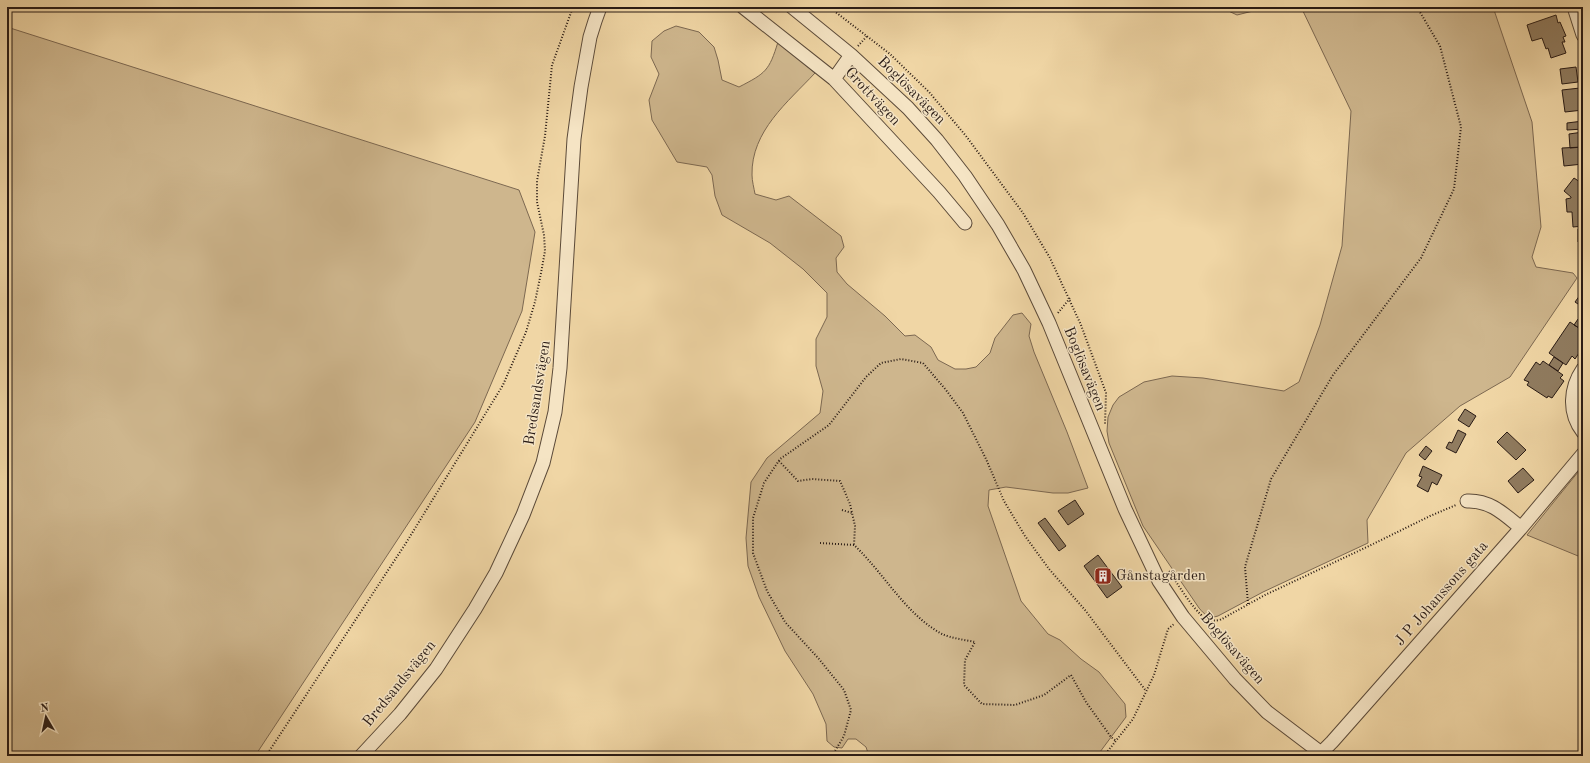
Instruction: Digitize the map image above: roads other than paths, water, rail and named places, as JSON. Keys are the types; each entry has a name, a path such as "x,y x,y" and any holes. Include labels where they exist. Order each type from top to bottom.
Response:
{"street":[{"name":"Bredsandsvägen","path":"361,756 400,714 436,669 475,609 496,573 524,515 543,463 555,412 560,368 574,139 590,37 594,21 600,7"},
{"name":"Grottvägen","path":"743,7 834,79 939,192 965,223"},
{"name":"Boglösavägen","path":"792,7 851,55 908,108 937,140 965,176 998,225 1024,270 1049,323 1125,509 1159,581 1183,617 1235,679 1267,712 1323,754"},
{"path":"1574,7 1583,35"},
{"path":"834,79 851,55"},
{"path":"1583,369 1574,384 1572,392 1574,414 1576,421 1583,432"},
{"name":"J P Johanssons gata","path":"1323,754 1521,528 1583,454"},
{"path":"1467,501 1478,500 1487,503 1521,528"}],"place":[{"name":"Gånstagården","path":"1103,576"}]}
